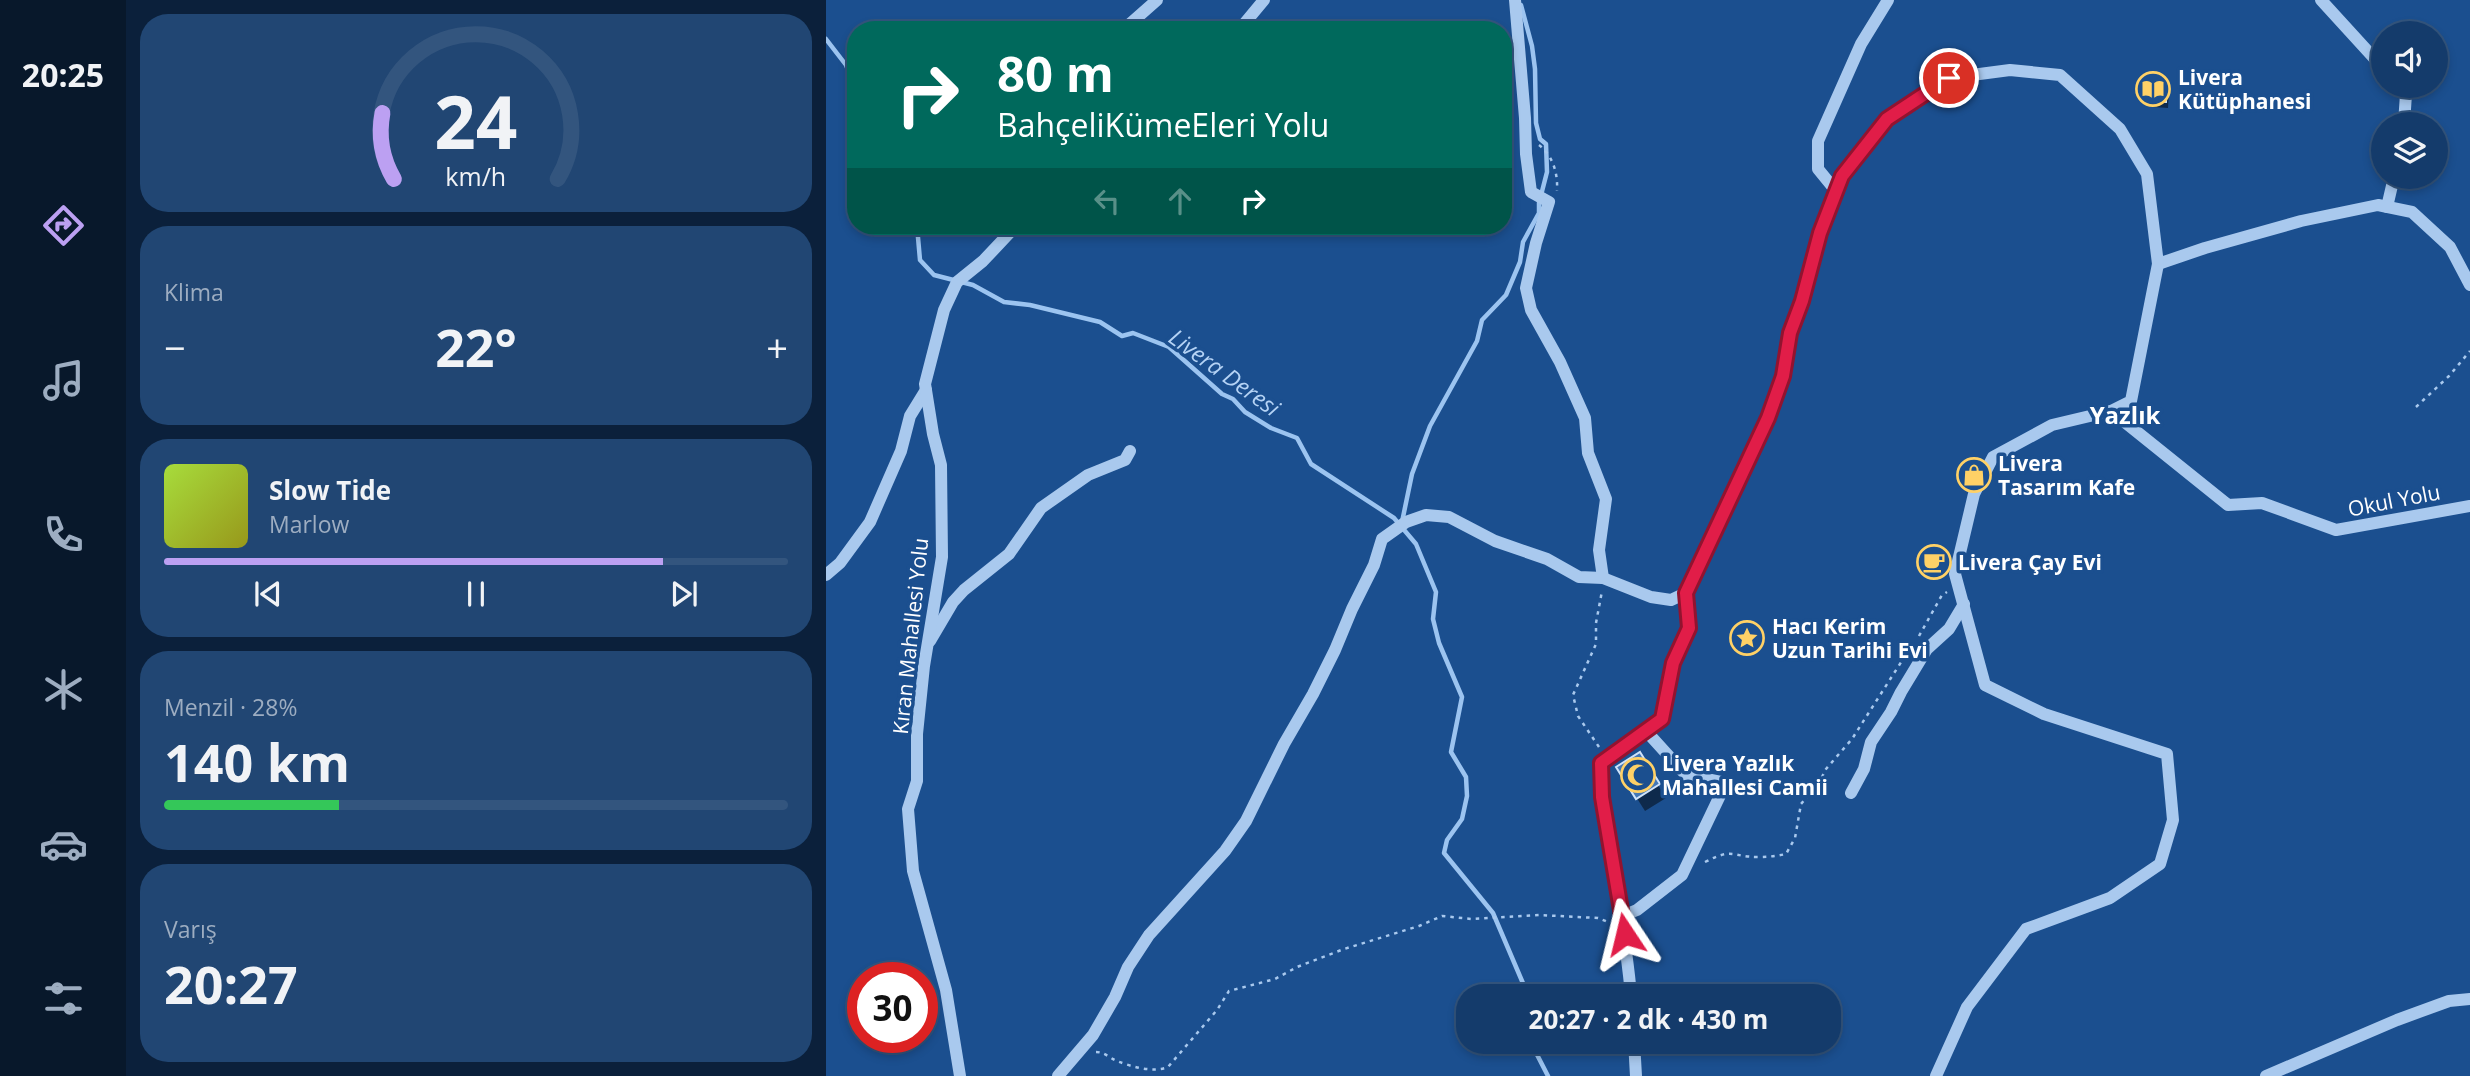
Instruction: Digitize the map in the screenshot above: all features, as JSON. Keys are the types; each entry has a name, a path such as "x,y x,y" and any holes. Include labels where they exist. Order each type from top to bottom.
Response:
{"street":[{"path":"1133,21 1157,0"},
{"path":"1246,21 1264,0"},
{"path":"1515,0 1531,192 1549,202 1526,288 1531,310 1560,362 1585,418 1588,453 1606,499 1599,550 1604,578"},
{"path":"1836,191 1818,169 1818,141 1861,44 1888,0"},
{"path":"2321,0 2371,55"},
{"path":"1629,984 1602,797 1601,763 1662,719 1673,663 1689,628 1686,593 1768,418 1783,376 1790,333 1802,301 1820,233 1842,176 1887,119 1949,78 2010,70 2060,75 2120,128 2147,174 2158,264 2131,401 2111,411 2052,425 1993,457 1974,494 1955,574 1985,685 2044,714 2167,754 2173,820 2160,864 2110,898 2026,929 1967,1007 1936,1076"},
{"path":"2387,207 2391,189"},
{"path":"2158,264 2301,221 2378,205 2412,212 2450,247 2470,285"},
{"name":"Kıran Mahallesi Yolu","path":"960,1076 946,990 914,871 908,809 917,781 918,734 928,644 942,557 941,466 925,384 944,310 957,282 983,261 1008,235"},
{"path":"826,575 840,562 870,522 901,451 911,416 926,390"},
{"name":"Okul Yolu","path":"2111,411 2228,505 2262,503 2336,530 2470,506"},
{"path":"928,644 953,602 1009,554 1041,508 1088,475 1125,460 1130,451"},
{"path":"1058,1076 1093,1035 1128,967 1149,935 1225,851 1246,821 1335,650 1374,565 1382,539 1406,522 1426,514 1450,517 1495,541 1547,559 1579,577 1604,578 1651,597 1671,600 1686,593"},
{"path":"1851,793 1864,769 1871,742 1927,649 1949,629 1964,604"},
{"path":"1620,921 1682,874 1726,783 1686,775 1647,732"},
{"path":"2266,1076 2410,1015 2449,1001 2470,999"},
{"path":"1635,1054 1636,1076"}],"path":[{"path":"1526,132 1549,153 1558,181 1556,197"},
{"path":"2416,407 2449,376 2470,351"},
{"path":"1603,753 1578,716 1573,695 1596,644 1596,623 1604,578"},
{"path":"1914,643 1942,595 1959,585"},
{"path":"1682,874 1721,854 1736,853 1756,857 1786,854 1795,838 1801,804 1852,739 1908,652"},
{"path":"1079,1051 1102,1052 1115,1061 1159,1070 1168,1067 1217,1010 1229,991 1275,979 1297,967 1442,916 1471,919 1539,915 1620,921"}],"building":[{"name":"Livera Kütüphanesi","path":"2149,81 2167,83 2166,102 2148,101"},
{"name":"Livera Yazlık Mahallesi Camii","path":"1640,752 1660,784 1636,799 1616,767"}],"waterway":[{"name":"Livera Deresi","path":"1402,522 1412,474 1430,426 1477,341 1482,320 1506,295 1520,262 1523,242 1539,213 1547,172 1546,144 1540,139 1536,123 1535,69 1521,5"},
{"name":"Livera Deresi","path":"826,39 847,68"},
{"name":"Livera Deresi","path":"918,235 920,260 934,275 973,285 1004,302 1030,305 1100,322 1122,336 1133,333 1169,347 1245,412 1271,428 1297,438 1311,464 1394,518 1416,544 1436,592 1433,619 1439,643 1462,697 1451,752 1466,777 1467,796 1462,819 1447,840 1444,853 1493,913 1523,984"},
{"name":"Livera Deresi","path":"1537,1054 1548,1076"}],"place":[{"name":"Livera Kütüphanesi","path":"2153,89"},
{"name":"Livera Tasarım Kafe","path":"1974,475"},
{"name":"Livera Çay Evi","path":"1934,562"},
{"name":"Hacı Kerim Uzun Tarihi Evi","path":"1747,638"},
{"name":"Livera Yazlık Mahallesi Camii","path":"1638,775"}],"district":[{"name":"Yazlık","path":"2125,414"}],"route":[{"path":"1625,934 1602,797 1601,763 1662,719 1673,663 1689,628 1686,593 1768,418 1783,376 1790,333 1802,301 1820,233 1842,176 1887,119 1949,78"}]}
